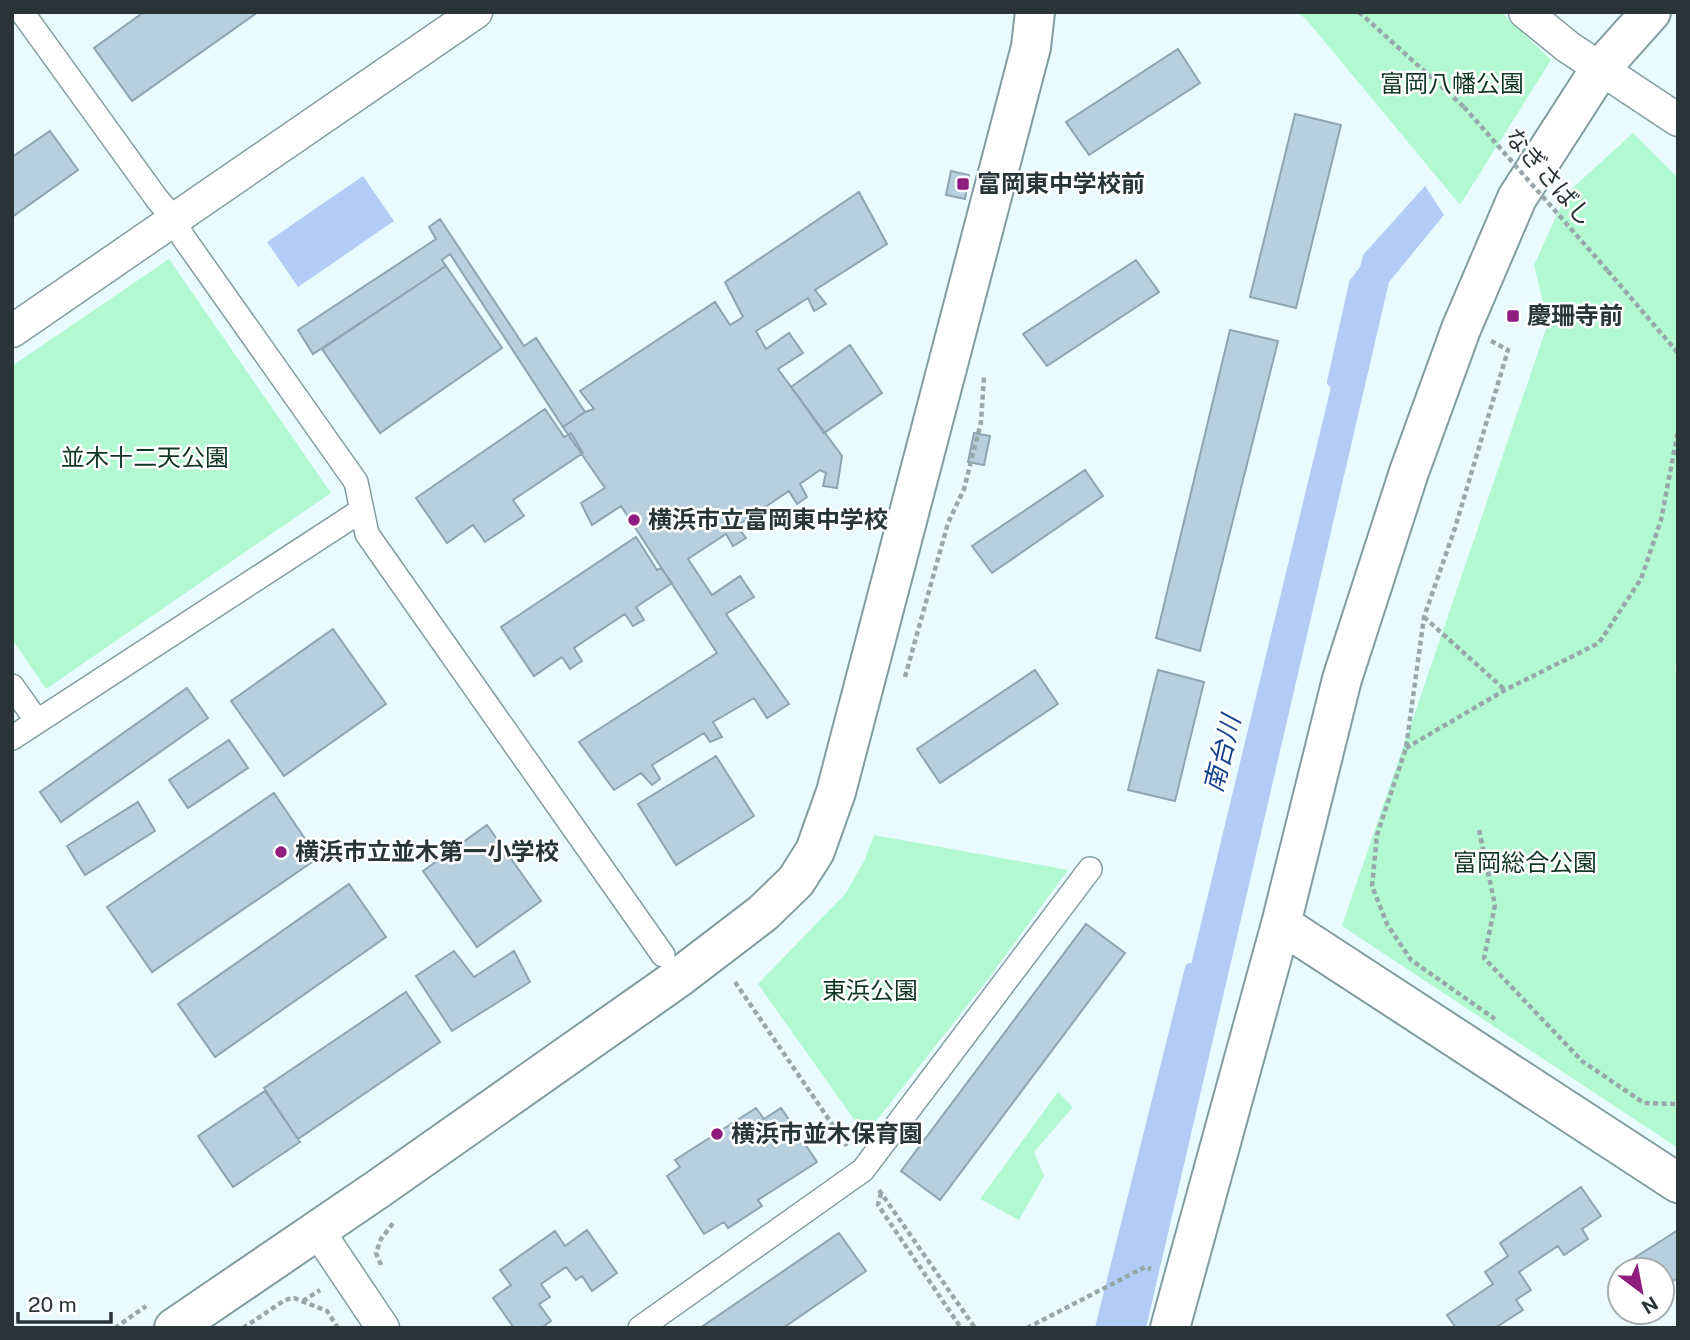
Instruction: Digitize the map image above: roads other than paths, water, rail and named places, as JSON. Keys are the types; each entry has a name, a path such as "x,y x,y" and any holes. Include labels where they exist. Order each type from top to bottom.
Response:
{"street":[{"path":"22,12 174,219 183,237 356,482 367,534 663,955"},
{"path":"12,331 476,12"},
{"path":"174,1328 318,1231 678,978 764,913 796,881 815,851 836,792 1031,47 1035,12"},
{"path":"1525,12 1600,69 1678,120"},
{"path":"1170,1328 1281,924 1342,678 1409,472 1461,329 1517,198 1600,69 1651,12"},
{"path":"12,738 362,510"},
{"path":"12,686 37,721"},
{"path":"640,1328 863,1170 1090,869"},
{"path":"1281,924 1678,1183"},
{"path":"318,1231 383,1328"}],"water":[{"path":"363,176 394,221 298,287 267,242"},
{"path":"1425,186 1444,215 1389,282 1146,1328 1103,1328 1363,255"}],"waterway":[{"name":"南台川","path":"1332,382 1354,283 1364,270"},
{"name":"南台川","path":"1100,1328 1190,968"}],"place":[{"name":"富岡東中学校前","path":"963,184"},
{"name":"慶珊寺前","path":"1513,316"},
{"name":"横浜市立富岡東中学校","path":"634,520"},
{"name":"横浜市立並木第一小学校","path":"281,852"},
{"name":"横浜市並木保育園","path":"717,1134"}],"park label":[{"name":"富岡八幡公園","path":"1452,84"},
{"name":"並木十二天公園","path":"145,458"},
{"name":"富岡総合公園","path":"1525,863"},
{"name":"東浜公園","path":"870,991"}]}
